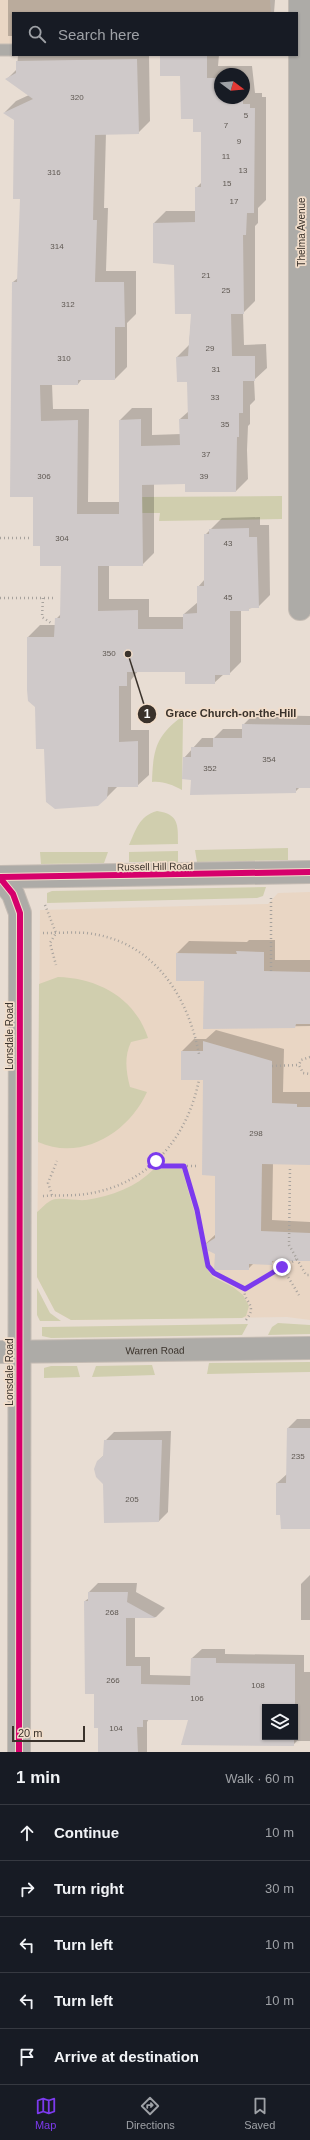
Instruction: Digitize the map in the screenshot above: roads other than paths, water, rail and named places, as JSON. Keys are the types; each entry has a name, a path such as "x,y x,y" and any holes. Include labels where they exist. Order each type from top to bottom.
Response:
{"street":[{"name":"Thelma Avenue","path":"300,0 300,609"},
{"name":"Russell Hill Road","path":"0,878 310,872"},
{"name":"Lonsdale Road","path":"0,878 13,894 20,913 10,1353 19,1752"},
{"name":"Warren Road","path":"10,1353 310,1348"}],"lane":[{"path":"0,50 12,50"}],"place":[{"name":"Grace Church-on-the-Hill","path":"128,654"}]}
